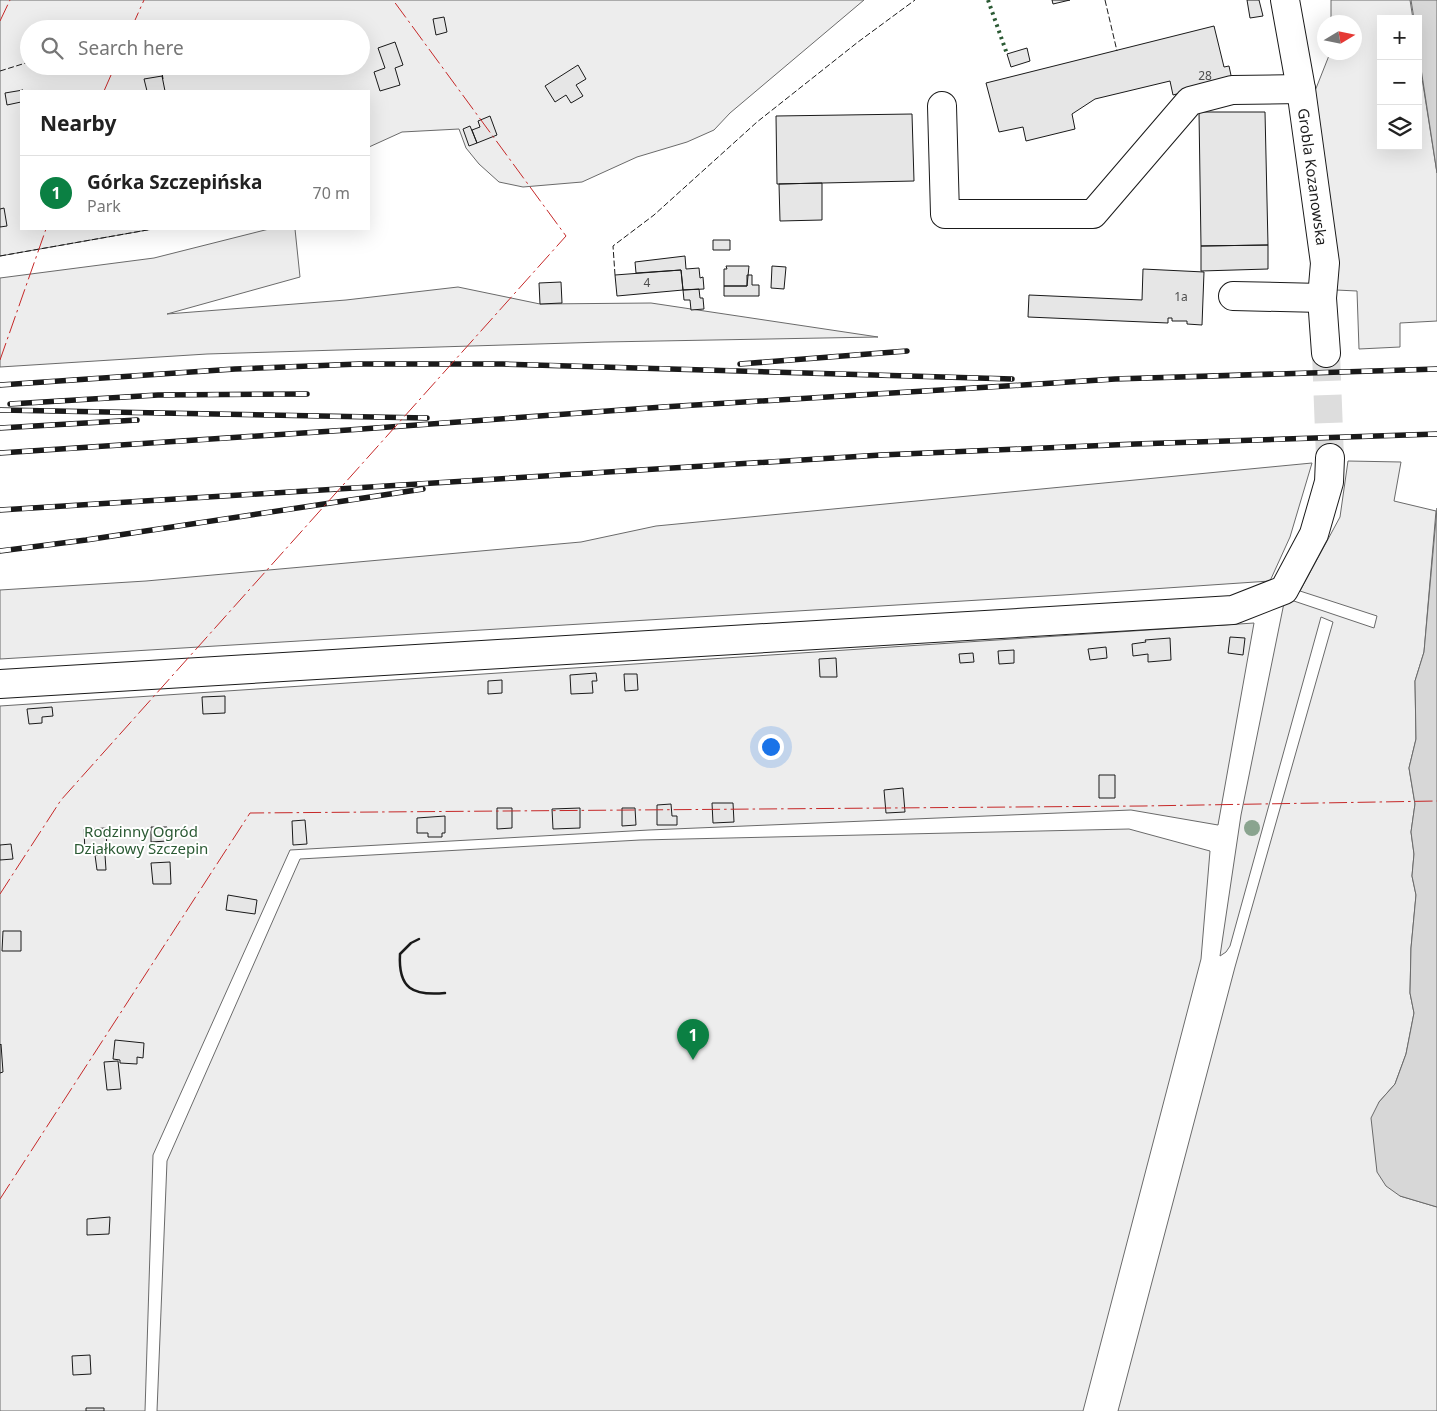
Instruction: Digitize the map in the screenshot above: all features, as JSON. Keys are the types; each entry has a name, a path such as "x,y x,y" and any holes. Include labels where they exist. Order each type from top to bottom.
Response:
{"street":[{"name":"Grobla Kozanowska","path":"1285,0 1302,89 1325,263 1322,298 1326,353"},
{"path":"942,106 945,214 1093,214 1190,101 1232,90 1302,89"},
{"path":"1233,296 1322,298"},
{"path":"0,684 1233,610 1284,590 1314,534 1329,482 1330,458"}],"green space":[{"path":"0,0 864,0 730,113 714,130 687,142 637,157 582,182 523,187 499,182 479,164 466,148 459,129 402,132 370,147 370,90 20,90 20,230 147,230 0,256"},
{"path":"1331,0 1410,0 1412,15 1377,15 1377,150 1422,150 1422,78 1437,173 1437,321 1400,323 1400,347 1359,349 1357,291 1336,290 1313,96 1327,60 1362,60 1362,15 1331,15"},
{"path":"265,230 295,230 300,277 167,314 346,300 458,287 540,304 651,303 878,337 604,342 207,354 0,367 0,278 154,258"},
{"path":"1348,461 1401,462 1394,501 1436,511 1424,652 1415,681 1416,739 1409,768 1415,804 1411,832 1414,854 1412,876 1416,895 1411,948 1410,993 1414,1013 1406,1054 1395,1084 1379,1102 1400,1196 1437,1207 1437,1411 1118,1411 1235,967 1333,622 1321,617 1230,946 1220,956 1241,815 1285,598 1374,628 1377,616 1300,591 1340,517"},
{"path":"1312,463 1290,537 1270,581 0,659 0,590 146,581 581,542 656,526"},
{"name":"Rodzinny Ogród Działkowy Szczepin","path":"1254,623 1218,825 1131,810 649,830 290,850 153,1155 145,1411 0,1411 0,706"},
{"path":"1129,829 1210,851 1201,959 1083,1411 157,1411 167,1161 300,859 640,840"}],"shaded area":[{"path":"1411,0 1437,0 1437,173 1422,75 1422,15 1413,15"},
{"path":"1437,508 1437,1207 1400,1196 1386,1186 1377,1172 1371,1118 1379,1102 1395,1084 1406,1054 1414,1013 1410,993 1411,948 1416,895 1412,876 1414,854 1411,832 1415,804 1409,768 1416,739 1415,681 1424,652"}],"building":[{"path":"1052,0 1070,0 1053,4"},
{"path":"1247,0 1259,0 1263,16 1250,18"},
{"path":"444,17 447,32 436,35 433,19"},
{"path":"1214,26 1224,67 1229,66 1232,80 1173,95 1170,81 1095,99 1072,114 1075,129 1026,141 1023,127 999,132 986,83"},
{"path":"395,42 403,65 395,68 400,85 380,91 374,72 385,68 378,48"},
{"path":"1027,48 1030,61 1011,67 1007,54"},
{"path":"578,65 586,79 576,85 583,96 571,103 566,95 555,102 545,86"},
{"path":"162,76 165,90 147,90 144,79"},
{"path":"20,90 20,102 7,105 5,93"},
{"path":"1199,112 1265,112 1268,245 1201,246"},
{"path":"912,114 914,181 777,184 776,116"},
{"path":"490,116 497,135 477,143 472,130 480,127 478,121"},
{"path":"470,126 477,143 469,146 463,129"},
{"path":"822,183 822,220 780,221 779,184"},
{"path":"4,208 7,226 0,227 0,209"},
{"path":"713,240 730,240 730,250 713,250"},
{"path":"1268,245 1268,269 1201,271 1201,246"},
{"path":"685,256 686,269 699,268 700,278 703,277 704,289 683,290 681,270 636,273 635,262"},
{"path":"726,266 749,266 747,286 724,286 724,269 727,269"},
{"path":"772,266 786,267 784,289 771,288"},
{"path":"1143,269 1204,272 1202,325 1187,324 1187,321 1172,321 1172,318 1168,318 1168,323 1028,317 1029,295 1142,300"},
{"path":"681,270 683,290 617,296 615,275"},
{"path":"747,275 752,275 752,285 759,285 759,296 724,296 724,286 747,286"},
{"path":"561,282 562,303 540,304 539,283"},
{"path":"699,289 700,298 703,298 704,309 691,310 690,300 684,300 683,290"},
{"path":"1230,637 1245,638 1243,655 1228,653"},
{"path":"1170,638 1171,660 1148,662 1148,654 1133,656 1132,644 1146,642 1145,640"},
{"path":"1106,647 1107,658 1090,660 1088,649"},
{"path":"1014,650 1014,663 999,664 998,651"},
{"path":"973,653 974,662 960,663 959,654"},
{"path":"836,658 837,677 820,677 819,659"},
{"path":"596,673 597,681 592,681 593,693 571,694 570,675"},
{"path":"624,674 637,674 638,690 625,691"},
{"path":"502,680 502,693 488,694 488,681"},
{"path":"225,696 225,713 203,714 202,697"},
{"path":"52,707 53,716 42,717 42,723 29,724 27,709"},
{"path":"1099,775 1115,775 1115,798 1099,798"},
{"path":"903,788 905,812 886,813 884,790"},
{"path":"712,803 733,803 734,822 713,823"},
{"path":"671,804 672,816 677,816 677,825 657,825 657,805"},
{"path":"497,808 512,808 512,828 497,829"},
{"path":"580,808 580,828 553,829 552,809"},
{"path":"622,808 635,808 636,825 622,826"},
{"path":"445,816 445,833 442,833 442,837 428,837 428,833 417,833 417,818"},
{"path":"305,820 307,844 293,845 292,821"},
{"path":"151,827 167,827 167,841 151,842"},
{"path":"106,828 107,852 85,853 84,829"},
{"path":"11,844 13,859 0,860 0,845"},
{"path":"95,855 105,855 106,870 97,870"},
{"path":"170,862 171,884 153,884 151,863"},
{"path":"228,895 257,900 255,914 226,910"},
{"path":"3,931 21,931 21,951 2,951"},
{"path":"115,1040 144,1043 143,1058 137,1057 137,1064 120,1063 120,1060 113,1059"},
{"path":"0,1045 3,1072 0,1073"},
{"path":"118,1061 121,1089 107,1090 104,1062"},
{"path":"110,1217 109,1234 87,1235 87,1219"},
{"path":"90,1355 91,1374 73,1375 72,1356"},
{"path":"86,1408 104,1408 104,1411 86,1411"}],"tunnel":[{"path":"1326,353 1330,458"}],"railway":[{"path":"740,364 907,351"},
{"path":"0,385 235,369 359,364 503,364 1012,379"},
{"path":"0,453 663,407 1115,379 1437,369"},
{"path":"10,404 158,395 307,394"},
{"path":"0,410 427,418"},
{"path":"0,428 137,420"},
{"path":"0,510 881,455 1437,434"},
{"path":"0,551 86,540 423,489"}],"hedge":[{"path":"988,0 1007,54"}],"fence":[{"path":"615,275 613,246 654,215 757,122 858,42 915,0"},
{"path":"1105,0 1117,51"},
{"path":"0,71 20,65"},
{"path":"162,75 163,79"},
{"path":"0,256 147,230"}],"wall":[{"path":"419,939 411,943 400,954 400,966 405,983 416,991 434,994 445,993"}],"power":[{"path":"0,21 10,0"},
{"path":"135,20 144,0"},
{"path":"0,894 61,800 566,236 393,0"},
{"path":"104,90 111,75"},
{"path":"0,360 46,230"},
{"path":"0,1199 250,813 1143,806 1437,801"}],"place":[{"name":"Górka Szczepińska","path":"693,1060"}]}
